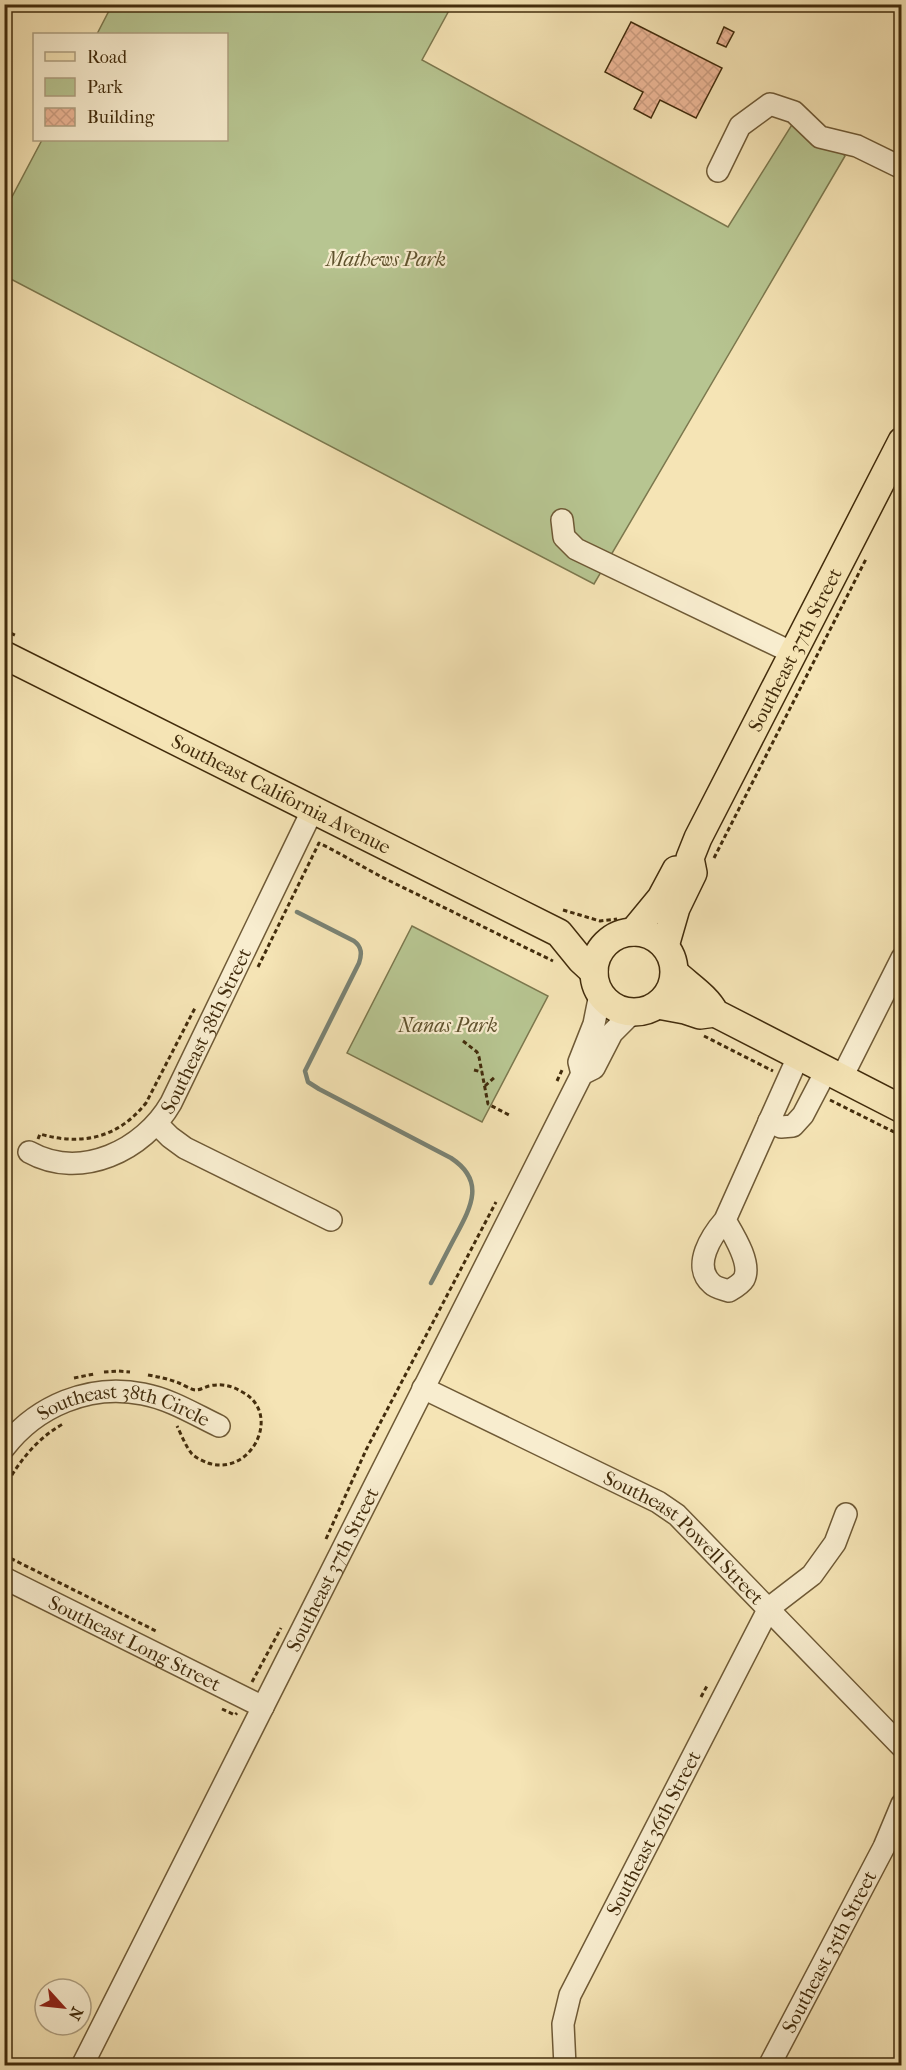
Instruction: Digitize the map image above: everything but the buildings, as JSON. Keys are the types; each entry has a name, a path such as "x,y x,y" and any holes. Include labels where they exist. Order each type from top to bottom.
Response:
{"main road":[{"name":"Southeast 37th Street","path":"665,946 676,908 701,861 703,828 902,441"},
{"name":"Southeast California Avenue","path":"4,655 559,933 597,983"},
{"name":"Southeast 37th Street","path":"623,935 661,898 677,868 701,861"},
{"name":"Southeast California Avenue","path":"559,933 581,933 594,937 623,935"},
{"path":"623,935 651,936 665,946 674,964 675,973 667,997 658,1005 645,1011 632,1013 619,1010 608,1003 597,983 599,953 623,935"},
{"path":"675,973 695,992 709,1001 707,1023"},
{"path":"658,1005 700,1015 707,1023 793,1067 902,1110"}],"street":[{"path":"718,171 740,126 770,104 794,112 820,137 857,146 902,168"},
{"path":"562,520 564,537 576,549 793,653"},
{"name":"Southeast 38th Street","path":"29,1152 46,1159 63,1162 98,1160 131,1146 157,1124 171,1103 313,809"},
{"path":"769,1121 781,1127 793,1126 802,1115 827,1081 902,958"},
{"name":"Southeast 37th Street","path":"82,2066 420,1394 575,1066 579,1062 594,1024 597,983"},
{"name":"Southeast 37th Street","path":"575,1066 594,1068 612,1033 632,1013"},
{"path":"725,1220 793,1067"},
{"path":"157,1124 185,1148 331,1220"},
{"name":"Southeast 38th Circle","path":"4,1448 36,1416 58,1404 96,1392 116,1391 142,1394 166,1401 219,1426"},
{"name":"Southeast Powell Street","path":"420,1394 658,1502 688,1524 902,1747"},
{"path":"769,1608 812,1575 835,1543 846,1514"},
{"name":"Southeast Long Street","path":"4,1578 262,1707"},
{"name":"Southeast 36th Street","path":"565,2066 563,2024 570,1995 769,1608"},
{"name":"Southeast 35th Street","path":"769,2066 884,1846 902,1804"}],"path":[{"path":"701,861 863,569 869,551"},
{"path":"255,974 319,843 357,861 368,870 560,965"},
{"path":"29,1152 40,1134 57,1139 85,1140 115,1131 137,1114 146,1103 196,1006"},
{"path":"707,1023 793,1067"},
{"path":"463,1041 477,1052 488,1104 511,1116"},
{"path":"553,1088 575,1066"},
{"path":"474,1070 482,1071"},
{"path":"485,1086 495,1077"},
{"path":"827,1081 902,1136"},
{"path":"323,1545 366,1450 498,1198"},
{"path":"71,1379 80,1375 118,1371 160,1377 196,1390 212,1385 229,1385 247,1394 261,1412 259,1432 252,1450 243,1459 217,1466 204,1462 192,1454 175,1423"},
{"path":"396,1391 420,1394"},
{"path":"4,1488 30,1449 71,1420"},
{"path":"252,1682 284,1622"},
{"path":"699,1701 708,1683"}],"green space":[{"name":"Mathews Park","path":"112,5 452,5 422,60 728,227 803,107 845,156 594,584 5,276 4,212 41,141 228,141 228,33 98,33"},
{"name":"Nanas Park","path":"412,926 548,996 482,1122 347,1053"}],"waterway":[{"path":"297,912 354,941 359,946 361,954 359,963 305,1071 308,1082 451,1158 469,1176 472,1185 470,1205 431,1283"}]}
